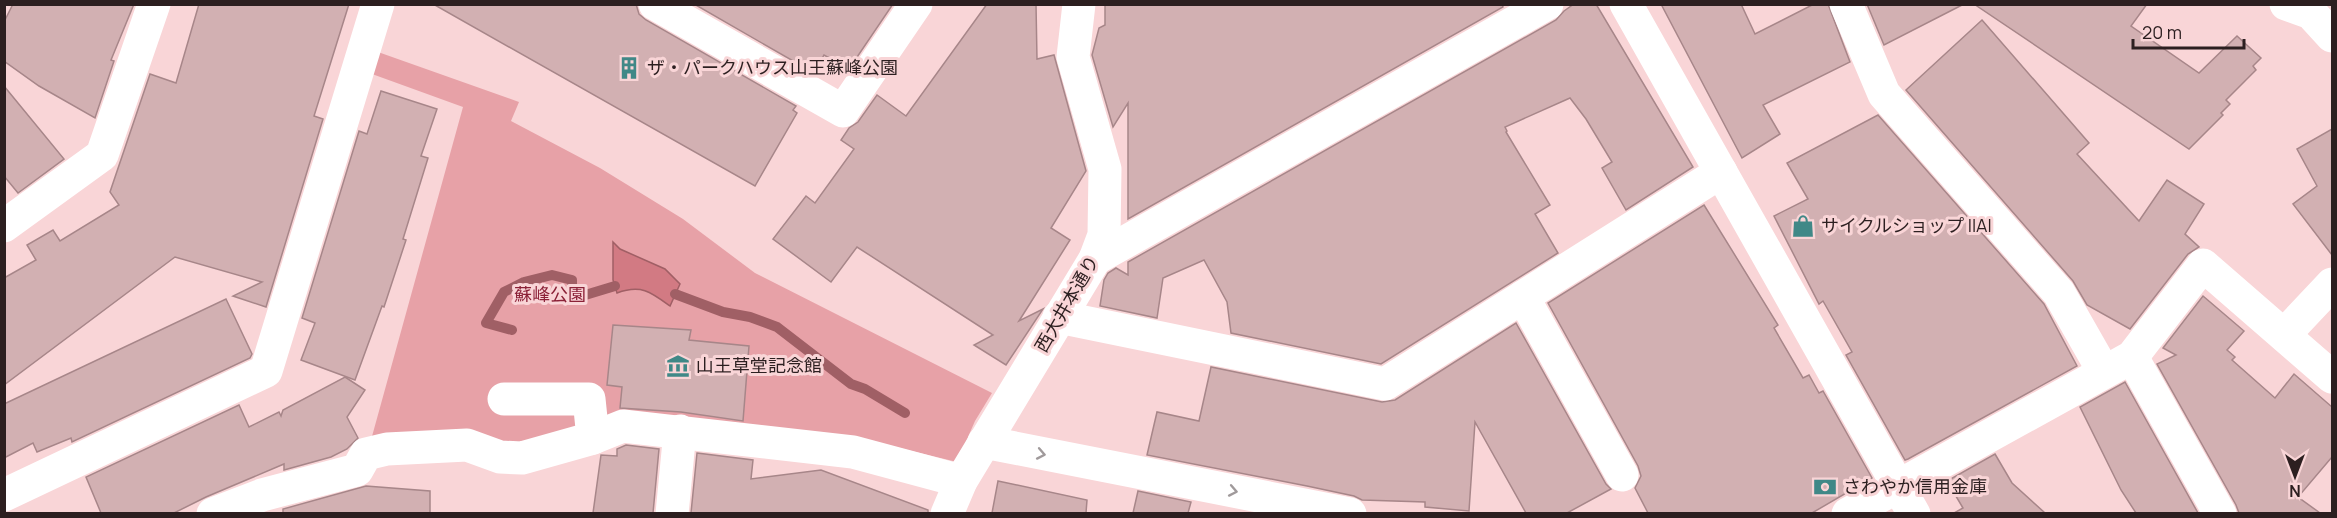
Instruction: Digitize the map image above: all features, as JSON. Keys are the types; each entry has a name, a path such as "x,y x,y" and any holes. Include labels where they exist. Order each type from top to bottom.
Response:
{"street":[{"path":"4,226 102,155 154,4"},
{"path":"4,495 266,371 378,4"},
{"path":"655,4 843,111 916,4"},
{"name":"西大井本通り","path":"947,513 961,481 1095,259 1104,235 1105,169 1073,57 1078,4"},
{"path":"1095,259 1547,4"},
{"path":"1626,4 1914,513"},
{"path":"1845,4 1884,94 2059,293 2104,372"},
{"path":"1059,317 1385,384 1721,172"},
{"path":"1848,513 2132,357 2203,265 2332,377"},
{"path":"2284,335 2332,284"},
{"path":"1522,297 1622,475"},
{"path":"2132,357 2220,513"},
{"path":"504,399 589,399 593,438"},
{"path":"213,513 262,495 357,470 366,454 387,449 467,445 500,457 522,458 593,438 623,426 854,452 961,481"},
{"path":"672,513 680,431"},
{"path":"984,442 1350,513"}],"green space":[{"name":"蘇峰公園","path":"378,52 519,102 511,121 600,168 683,219 755,273 992,393 975,421 957,462 862,439 623,412 528,446 371,440 463,107 372,74"}],"shaded area":[{"path":"613,242 620,249 665,269 680,284 670,306 639,289 617,293 613,280"}],"building":[{"path":"13,4 134,4 111,60 114,61 95,118 39,86 4,61 4,22"},
{"path":"199,4 349,4 314,116 323,119 266,307 233,296 262,282 175,257 4,385 4,278 36,260 27,245 53,230 60,241 119,205 110,192 150,74 176,83"},
{"name":"ザ・パークハウス山王蘇峰公園","path":"433,4 636,4 639,14 646,20 796,106 793,110 797,113 755,186"},
{"path":"694,4 893,4 849,69 824,55 814,73"},
{"path":"987,4 1036,4 1037,59 1054,55 1086,171 1051,228 1070,240 1019,321 1043,309 1006,365 974,345 993,335 857,247 831,282 773,239 806,196 815,203 854,149 841,140 849,128 858,122 877,95 906,116"},
{"path":"1105,4 1502,4 1503,7 1128,219 1128,103 1113,127 1092,55 1099,28 1105,25"},
{"path":"1574,4 1596,4 1693,167 1626,210 1602,168 1612,162 1586,119 1570,98 1505,127 1550,205 1535,214 1558,253 1381,364 1231,333 1227,302 1204,260 1163,278 1157,318 1100,306 1104,280 1108,273 1116,268 1128,275 1128,262 1556,20"},
{"path":"1661,4 1741,4 1755,34 1814,4 1828,4 1850,62 1763,105 1780,134 1742,158"},
{"path":"1867,4 1964,4 1884,45"},
{"path":"1974,4 2147,4 2131,26 2199,73 2237,36 2261,58 2253,66 2256,70 2226,100 2230,104 2221,113 2223,115 2189,149"},
{"path":"1982,20 2089,143 2077,154 2139,221 2167,180 2204,204 2185,234 2199,247 2188,254 2130,329 2087,305 2073,281 1906,90"},
{"path":"4,86 64,159 18,193 4,176"},
{"path":"381,91 437,109 421,156 428,158 403,239 406,240 384,307 382,306 355,380 301,360 315,323 302,318 359,131 367,134"},
{"path":"1878,115 2044,304 2077,366 1905,460 1846,355 1852,352 1823,301 1819,304 1774,216 1808,199 1787,163"},
{"path":"2332,129 2332,255 2293,204 2317,186 2297,149"},
{"path":"1704,205 1778,325 1774,328 1803,378 1809,375 1819,393 1823,391 1872,478 1812,513 1648,513 1635,488 1641,476 1638,466 1548,303"},
{"path":"2203,296 2244,331 2227,350 2235,357 2232,360 2275,398 2294,374 2332,407 2332,457 2298,497 2320,513 2239,513 2157,364 2176,355 2163,348"},
{"path":"226,299 252,354 250,358 72,442 71,438 37,452 33,443 4,458 4,404"},
{"path":"1516,323 1606,484 1611,489 1567,513 1526,513 1475,422 1469,511 1425,507 1425,502 1362,500 1354,496 1307,486 1147,455 1157,412 1199,421 1211,367 1382,402 1395,400"},
{"name":"山王草堂記念館","path":"613,325 691,330 689,340 749,346 743,421 681,412 620,408 622,387 607,385"},
{"path":"345,377 365,390 347,417 358,438 347,449 331,457 284,470 284,464 174,513 101,513 86,477 239,405 249,427 279,412 281,416 283,410"},
{"path":"2125,382 2198,513 2136,513 2121,490 2080,407"},
{"path":"626,445 659,449 653,513 593,513 601,455 617,456 617,449"},
{"path":"697,453 753,460 751,479 821,470 928,510 928,513 691,513"},
{"path":"1995,454 2012,483 2045,513 1954,513 1963,508 1947,481"},
{"path":"998,481 1087,500 1086,513 992,513"},
{"path":"366,486 430,491 430,513 283,513 283,509"},
{"path":"1138,491 1191,502 1188,513 1133,513"}],"waterway":[{"path":"512,330 486,323 504,292 524,282 552,275 572,280 572,299 615,286"},
{"path":"675,294 723,312 750,317 777,327 851,384 865,389 905,413"}],"place":[{"name":"ザ・パークハウス山王蘇峰公園","path":"629,68"},
{"name":"サイクルショップ IIAI","path":"1803,226"},
{"name":"山王草堂記念館","path":"678,366"},
{"name":"さわやか信用金庫","path":"1825,487"}]}
